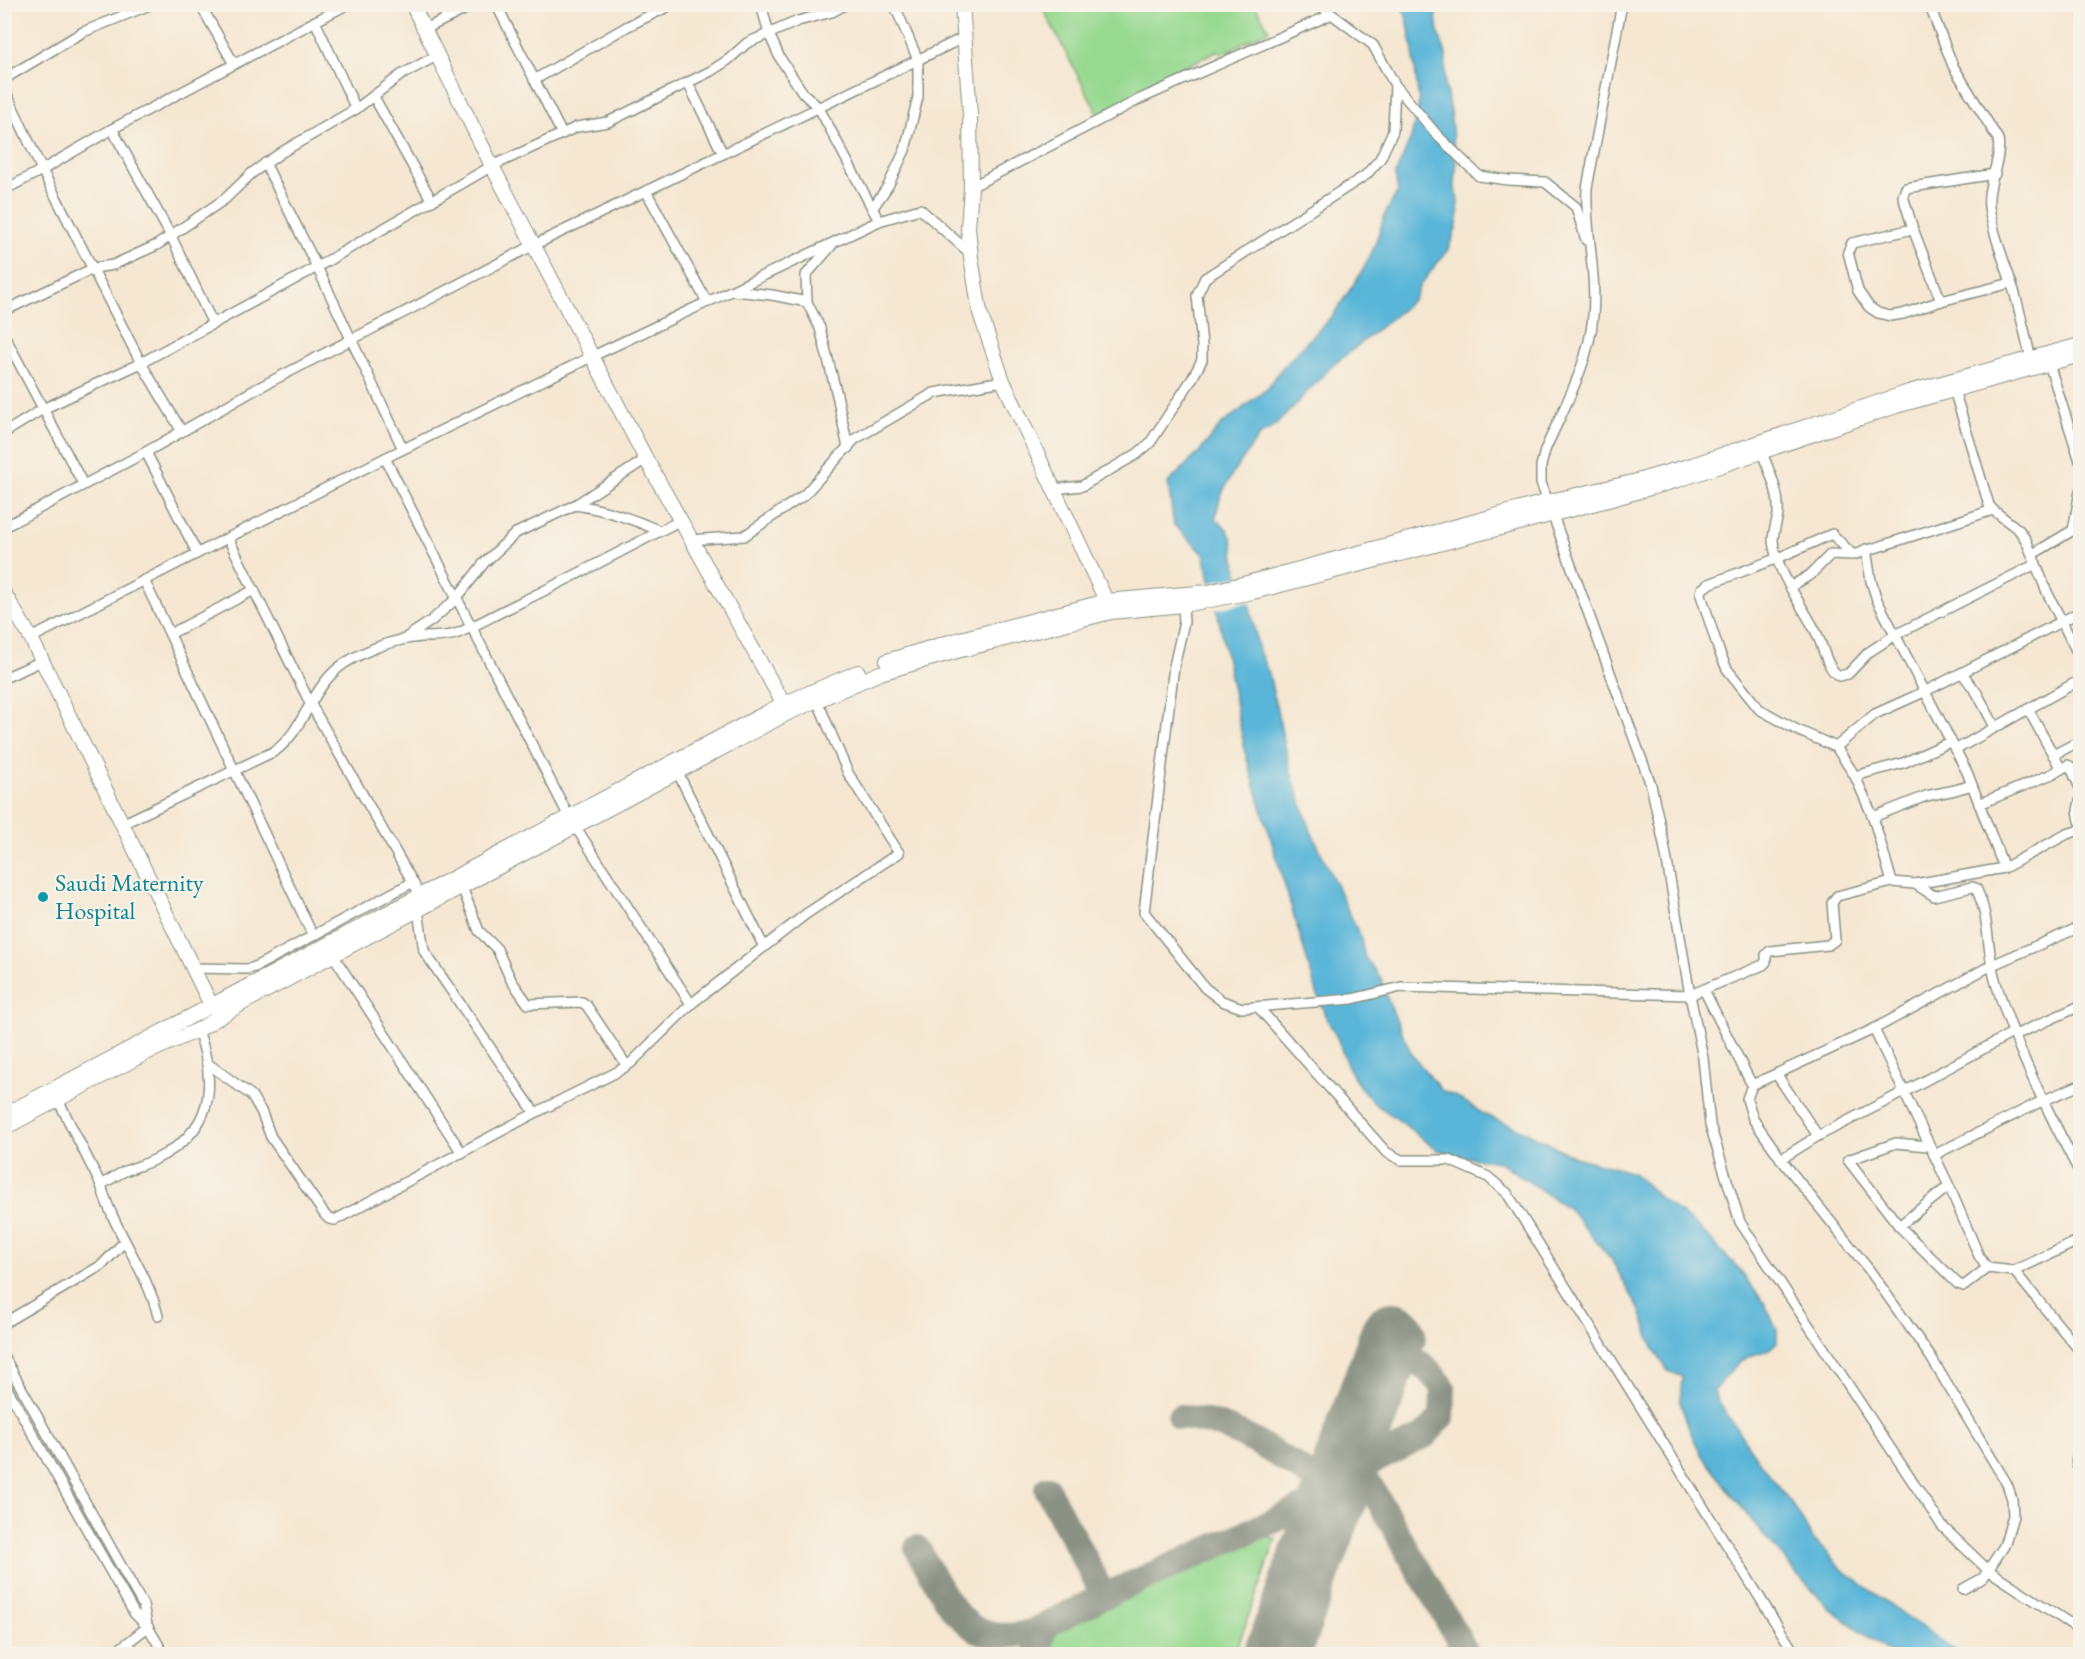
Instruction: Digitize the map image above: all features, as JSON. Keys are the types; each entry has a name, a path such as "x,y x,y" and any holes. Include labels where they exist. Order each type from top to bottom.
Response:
{"street":[{"path":"4,79 83,32 152,4"},
{"path":"200,4 234,64"},
{"path":"4,190 112,129 348,4"},
{"path":"412,4 492,166 646,459 786,708"},
{"path":"425,29 476,4"},
{"path":"496,4 562,134"},
{"path":"534,80 628,26 673,4"},
{"path":"761,4 769,34 788,72 803,93 819,108 879,221"},
{"path":"4,433 43,409 141,363 213,324 492,166 576,128 608,122 726,63 747,43 798,21 832,12 846,4"},
{"path":"872,209 888,186 905,150 918,97 918,60 894,4"},
{"path":"962,4 970,114 971,186 968,228 980,313 1003,381 1109,607"},
{"path":"1318,4 1373,45 1395,85 1437,135 1479,176 1545,182 1576,207 1594,268"},
{"path":"1622,4 1587,188 1586,206 1594,268 1593,316 1586,357 1545,450 1541,466 1541,483 1651,784 1703,1058 1710,1125 1740,1222 1942,1526 1988,1570 2080,1630"},
{"path":"1929,4 1953,66 2000,145 1988,203 2032,363"},
{"path":"971,186 1140,99 1330,15"},
{"path":"315,21 356,109"},
{"path":"4,527 146,452 258,388 534,245 964,37"},
{"path":"4,311 94,268 113,265 157,245 225,199 265,163 356,109 401,75 438,55"},
{"path":"688,83 723,154"},
{"path":"1053,489 1082,486 1137,454 1150,443 1202,360 1197,295 1205,278 1366,175 1380,159 1393,131 1395,85"},
{"path":"4,88 42,170 141,363 181,430"},
{"path":"374,97 432,201"},
{"path":"112,129 171,236 213,324"},
{"path":"265,163 403,449"},
{"path":"1941,301 1913,229 1903,196 1906,188 1995,174"},
{"path":"646,191 707,303"},
{"path":"31,638 403,449 879,221 920,209 970,253"},
{"path":"1913,229 1852,243 1849,246 1848,252 1858,291 1869,307 1878,314 1890,316 1904,314 1941,301 2011,283"},
{"path":"834,243 806,275 807,302 820,328 848,448"},
{"path":"731,291 772,295 807,302"},
{"path":"4,335 83,484"},
{"path":"1549,508 1678,480 1896,406 1954,390 2080,345"},
{"path":"4,1115 143,1048 198,1030 331,951 786,708 878,664 953,641 1109,607 1209,596 1252,587 1549,508 1681,468 1909,392 2032,363 2049,364 2080,355"},
{"path":"2049,364 2078,444 2080,461"},
{"path":"691,540 744,536 804,495 855,439 934,393 1003,381"},
{"path":"1954,390 1989,505 2019,530 2033,554 2047,592 2080,658"},
{"path":"146,452 197,553"},
{"path":"1762,452 1776,489 1778,512 1773,540 1778,558 1790,587 1816,632 1832,671 1839,676 1848,674 1869,652 1895,635 2036,564"},
{"path":"385,458 571,822 691,1004"},
{"path":"402,640 432,621 456,599 490,557 516,533 575,505 646,459"},
{"path":"2033,554 2077,528 2080,491"},
{"path":"575,505 596,508 660,531"},
{"path":"1790,587 1810,575 1831,555 1853,555 1993,510"},
{"path":"122,824 282,746 325,681 344,664 366,652 402,640 449,636 579,574 681,520"},
{"path":"1853,555 1832,534 1778,558 1709,584 1702,589 1701,595 1727,669 1760,709 1797,730 1836,747 1855,776 1873,817 1892,882"},
{"path":"228,538 310,703 413,882 422,904 424,951 535,1113"},
{"path":"1866,549 1874,590 1972,785 2004,868"},
{"path":"144,580 313,936"},
{"path":"170,634 254,590"},
{"path":"4,593 31,638 212,1007"},
{"path":"4,1128 58,1100 212,1007 301,960 331,951 368,924 462,887 571,822 678,771 786,708 818,700 880,673 1109,607 1183,605 1209,596"},
{"path":"1183,605 1184,622 1174,666 1144,912 1205,988 1222,1001 1242,1008 1352,999 1401,987 1690,995 1763,965 1770,951 1833,943 1832,903 1837,896 1892,882 1915,884 2004,868 2067,834 2080,830"},
{"path":"1836,747 1875,714 1924,692 2080,612"},
{"path":"4,678 42,661"},
{"path":"1962,673 1977,693 1995,728"},
{"path":"1855,776 1903,763 1995,728 2080,680"},
{"path":"207,1063 251,1095 261,1111 271,1137 329,1220 334,1220 617,1072 627,1066 691,1004 806,914 899,853 848,773 818,700"},
{"path":"2028,709 2061,769"},
{"path":"2053,755 2080,741"},
{"path":"1979,804 2070,766 2080,788"},
{"path":"678,771 765,947"},
{"path":"1873,817 1926,796 1972,785"},
{"path":"2080,801 2078,810 2080,820"},
{"path":"192,968 248,969 360,912 413,882"},
{"path":"1915,884 1934,896 1972,887 1977,888 1987,922 1995,982 2042,1101 2080,1173"},
{"path":"462,887 479,931 497,949 511,980 528,1004 582,1002 627,1066"},
{"path":"360,912 368,924"},
{"path":"1752,1085 1874,1029 1992,965 2080,927"},
{"path":"293,947 301,960"},
{"path":"331,951 462,1153"},
{"path":"1704,990 1752,1085 1747,1099 1753,1119 1780,1160 1870,1271 1930,1356 2007,1484 2012,1499 2013,1516 2004,1546 1983,1578 1963,1589"},
{"path":"1780,1160 1818,1136 2014,1034 2080,1006"},
{"path":"1257,1007 1386,1152 1401,1160 1449,1160 1488,1177 1507,1192 1794,1654"},
{"path":"1874,1029 1928,1146 1949,1185 1979,1256 1987,1268"},
{"path":"101,1185 123,1172 165,1154 189,1136 203,1118 207,1103 207,1063 198,1030"},
{"path":"1777,1075 1818,1136"},
{"path":"1934,1155 2042,1101 2080,1085"},
{"path":"58,1100 101,1185 124,1242 149,1286 158,1316"},
{"path":"1928,1146 1896,1143 1848,1160 1899,1226 1962,1286 1987,1268 2014,1271 2080,1240"},
{"path":"1899,1226 1949,1185"},
{"path":"4,1323 102,1264 124,1242"},
{"path":"2014,1271 2079,1345"},
{"path":"4,1357 143,1605 148,1628"},
{"path":"4,1383 134,1613 148,1628 164,1654"},
{"path":"2080,1452 2076,1463 2080,1471"},
{"path":"112,1654 129,1644 137,1634 148,1628"},
{"path":"129,1644 135,1654"}],"green space":[{"path":"1041,5 1255,5 1269,30 1221,54 1218,50 1136,92 1138,96 1099,116"},
{"path":"1267,1536 1276,1539 1235,1654 1046,1654 1057,1631 1255,1538"}],"water":[{"path":"1401,5 1435,5 1438,31 1446,54 1445,84 1456,165 1455,189 1459,215 1456,229 1447,251 1420,285 1415,297 1331,367 1276,425 1258,437 1221,495 1215,518 1227,529 1232,539 1237,570 1250,607 1259,651 1269,674 1291,773 1311,831 1360,936 1365,958 1381,978 1389,1003 1412,1055 1442,1091 1459,1098 1485,1115 1526,1132 1575,1157 1633,1173 1659,1197 1698,1227 1739,1269 1764,1303 1777,1329 1777,1342 1768,1350 1741,1361 1731,1371 1714,1391 1719,1403 1758,1460 1795,1508 1813,1539 1845,1572 1959,1654 1892,1654 1830,1609 1753,1522 1702,1456 1689,1429 1680,1402 1682,1377 1668,1371 1653,1348 1640,1311 1611,1259 1570,1210 1500,1162 1437,1150 1375,1104 1361,1089 1347,1065 1318,996 1246,756 1204,554 1174,525 1168,483 1199,452 1220,426 1269,387 1281,369 1334,314 1363,270 1373,250 1386,212 1398,191 1395,175 1411,138 1419,103 1407,18"}],"pier":[{"path":"1242,575 1251,601 1214,610 1208,583"}],"taxiway":[{"path":"1104,1596 1336,1493 1360,1468 1424,1436 1442,1417 1443,1387 1419,1362 1405,1356 1386,1355"},
{"path":"1180,1417 1202,1420 1242,1435 1262,1445 1336,1493"},
{"path":"1351,1450 1467,1654"},
{"path":"1036,1630 1104,1596 1047,1489"},
{"path":"917,1548 938,1586 961,1618 991,1635 1011,1636 1036,1630 1041,1640 1035,1654"}],"runway":[{"path":"1277,1654 1393,1335"}],"place":[{"name":"Saudi Maternity Hospital","path":"43,897"}]}
